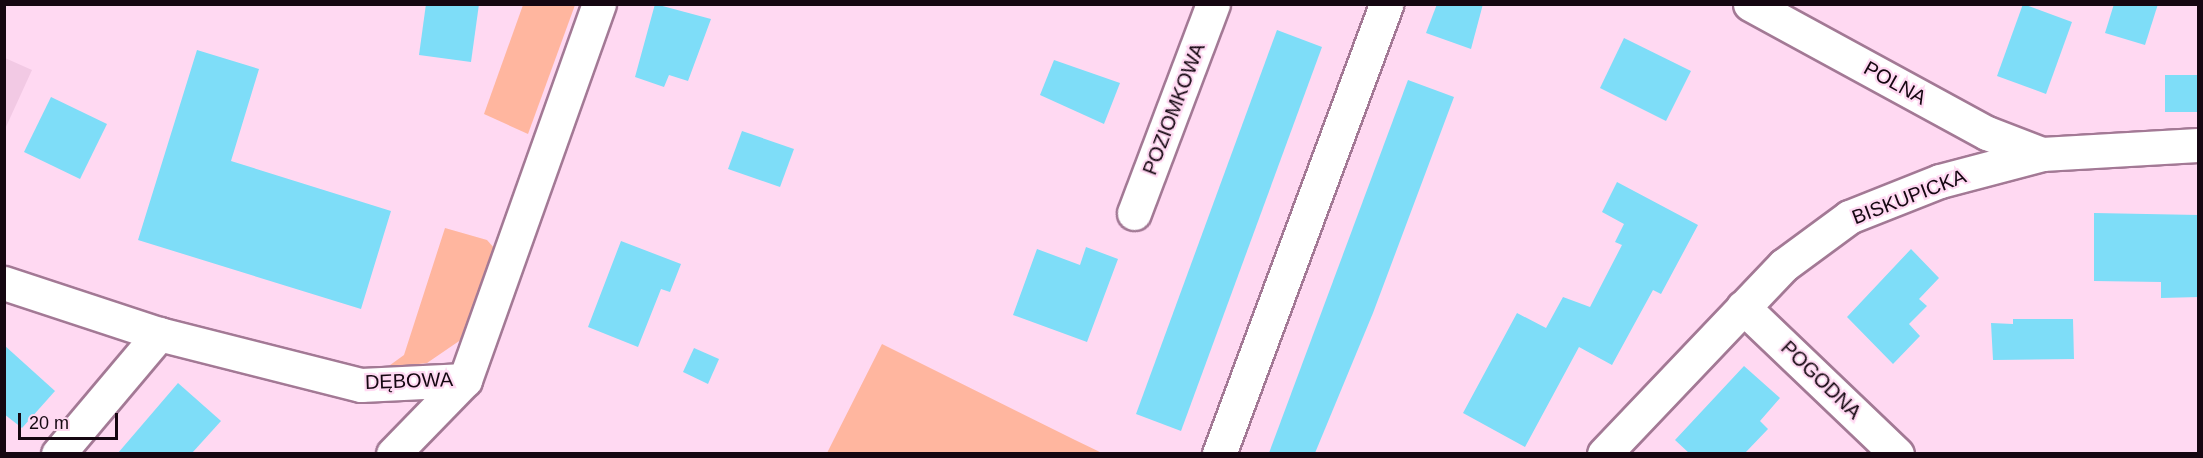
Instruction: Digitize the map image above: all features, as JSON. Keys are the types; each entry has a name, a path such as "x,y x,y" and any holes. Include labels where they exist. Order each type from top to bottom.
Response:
{"street":[{"name":"DĘBOWA","path":"4,283 159,334 361,385 465,380 599,4"},
{"name":"POZIOMKOWA","path":"1134,213 1213,4"},
{"path":"1219,453 1386,4"},
{"name":"POLNA","path":"1750,4 1797,15 1987,133 2042,154"},
{"name":"BISKUPICKA","path":"1604,453 1784,265 1849,217 1940,181 2042,154 2199,145"},
{"name":"POGODNA","path":"1743,307 1898,453"},
{"path":"58,453 159,334"},
{"path":"393,453 465,380"}],"shaded area":[{"path":"523,5 575,5 528,134 484,114"},
{"path":"5,58 32,70 5,129"},
{"path":"445,228 487,240 495,249 465,337 427,363 386,368 404,355"},
{"path":"882,344 1075,440 1102,453 827,453"}],"building":[{"path":"426,4 479,4 471,62 419,55"},
{"path":"655,4 711,19 688,81 669,75 664,87 635,77"},
{"path":"1437,4 1483,4 1471,49 1426,33"},
{"path":"2023,4 2072,22 2046,94 1997,76"},
{"path":"2114,4 2158,4 2145,45 2105,33"},
{"path":"1277,30 1322,47 1181,431 1136,414"},
{"path":"1624,38 1691,71 1666,121 1600,88"},
{"path":"197,50 259,69 231,161 391,211 361,309 138,240"},
{"path":"1054,60 1120,83 1104,124 1040,95"},
{"path":"2165,75 2199,75 2199,112 2165,112"},
{"path":"1408,80 1454,97 1373,313 1315,453 1269,453"},
{"path":"51,97 107,124 80,179 24,152"},
{"path":"742,131 794,149 780,187 728,169"},
{"path":"1617,182 1698,225 1661,294 1653,290 1612,365 1579,347 1525,447 1463,413 1517,313 1546,328 1563,297 1590,307 1622,245 1615,242 1624,224 1602,212"},
{"path":"2094,213 2199,215 2199,297 2161,298 2161,282 2094,281"},
{"path":"621,241 681,264 670,292 661,289 638,347 588,327"},
{"path":"1086,247 1118,259 1087,342 1013,315 1037,249 1080,265"},
{"path":"1911,249 1939,278 1919,299 1927,306 1909,324 1920,336 1893,364 1847,317"},
{"path":"2013,319 2073,319 2074,359 1993,360 1991,323 2013,324"},
{"path":"4,345 55,391 22,428 4,414"},
{"path":"694,348 719,359 708,384 683,372"},
{"path":"1744,366 1780,398 1760,421 1768,429 1745,453 1689,453 1675,440"},
{"path":"178,383 221,421 192,453 118,453"}]}
